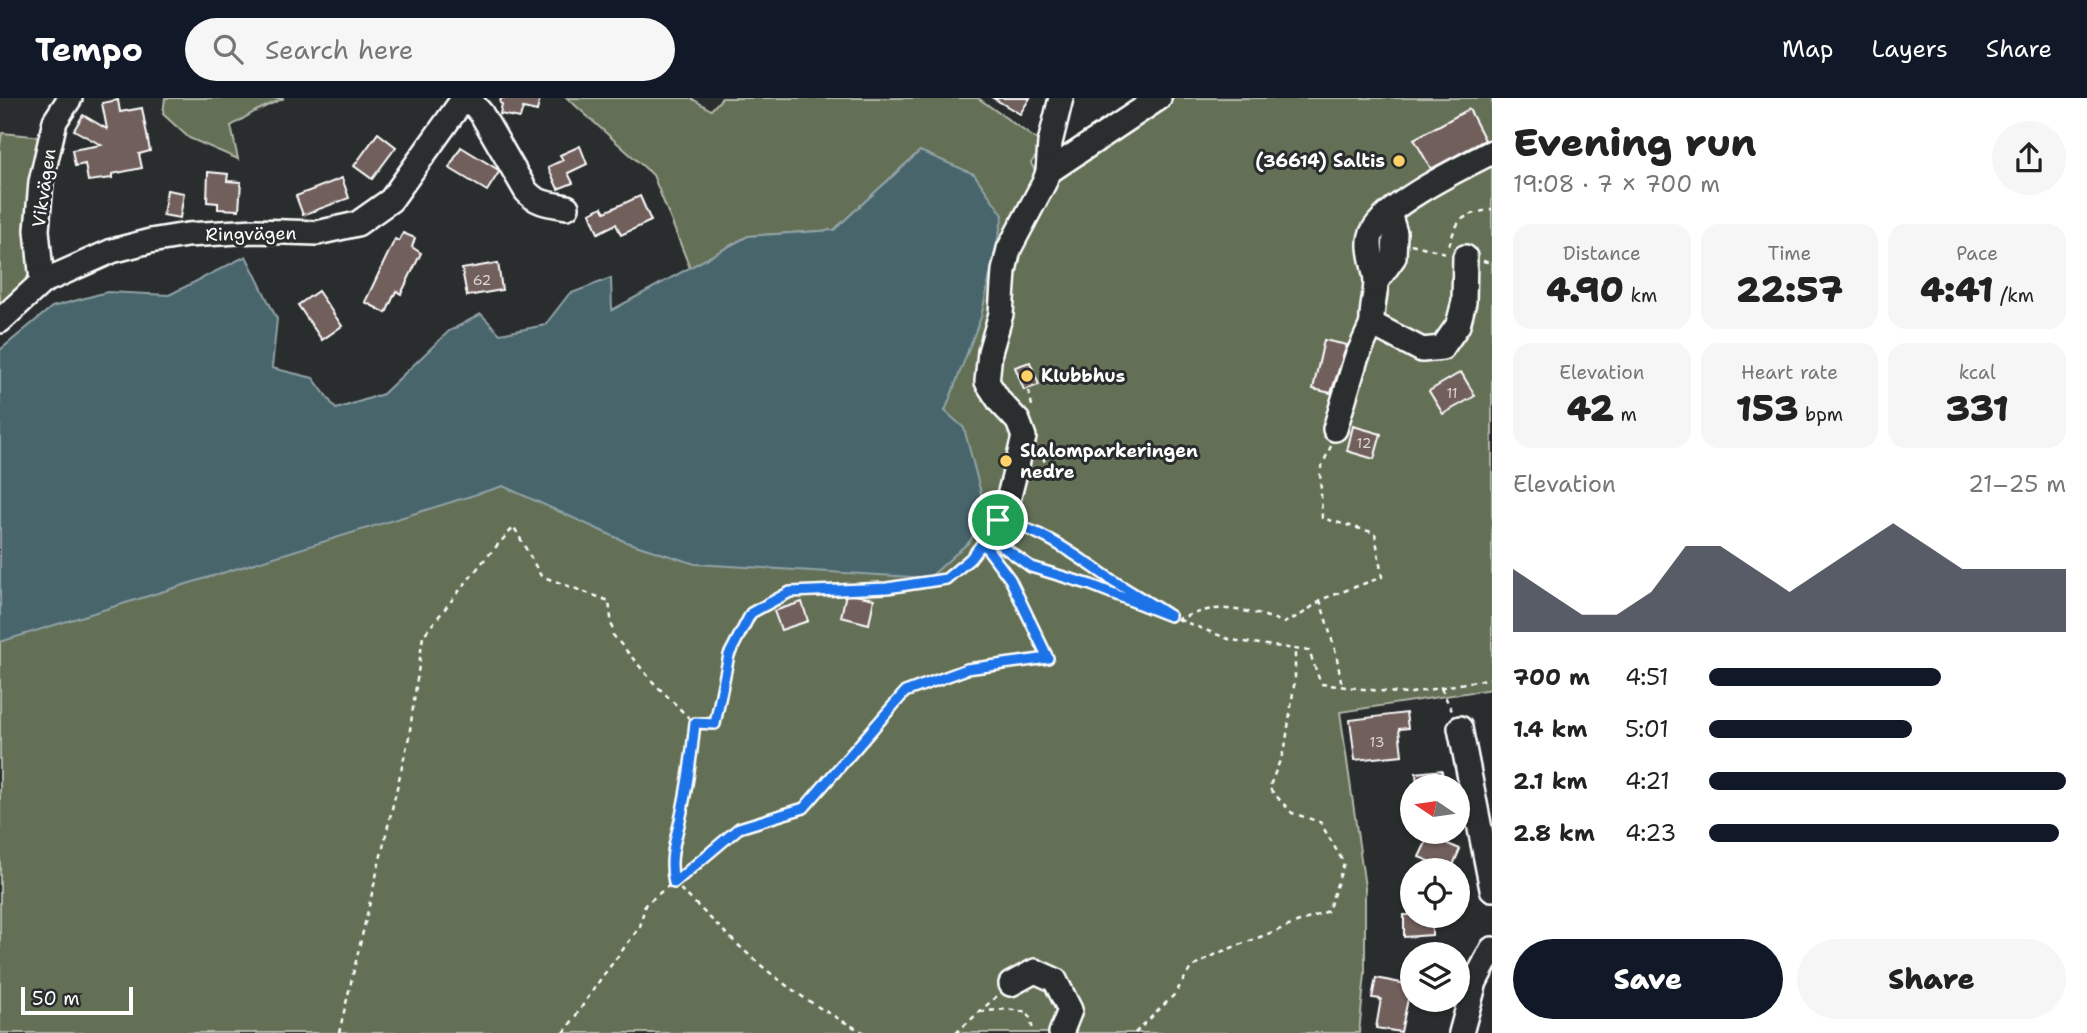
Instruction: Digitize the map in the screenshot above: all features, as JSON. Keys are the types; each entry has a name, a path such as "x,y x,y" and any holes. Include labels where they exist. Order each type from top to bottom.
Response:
{"street":[{"name":"Vikvägen","path":"42,282 37,230 41,182 55,121 70,98"},
{"name":"Ringvägen","path":"0,321 42,282 113,251 187,235 317,233 357,224 391,200 466,98 481,113 533,199 545,204 566,206"},
{"path":"1009,516 1024,437 1018,421 1000,402 987,382 990,352 1001,314 1004,271 1009,249 1048,172 1061,98"},
{"path":"1048,172 1150,100"},
{"path":"1333,438 1356,359 1372,324 1371,312 1376,282 1371,235 1382,218 1389,213 1445,176 1492,152"},
{"path":"1376,282 1394,257 1395,233 1389,213"},
{"path":"1372,324 1422,350 1441,348 1458,326 1464,302 1465,257"},
{"path":"1460,728 1492,889"},
{"path":"1461,1033 1475,982 1492,949"},
{"path":"1011,984 1035,971 1055,980 1070,1010 1061,1033"}],"path":[{"path":"1492,209 1466,215 1455,226 1465,257 1492,263"},
{"path":"1395,239 1440,251"},
{"path":"1176,619 1211,609 1227,608 1272,617 1284,623 1302,614 1320,600 1382,576 1375,533 1322,517 1320,470 1333,438"},
{"path":"339,1033 409,737 423,636 514,527 541,576 609,601 613,635 653,682 695,723 715,724 729,655 751,613 790,592 887,588 946,579 970,559 988,536 1009,516 1068,548 1112,580 1170,616"},
{"path":"988,536 1031,567 1091,585 1231,640 1308,650 1321,684 1406,694 1492,678"},
{"path":"565,1033 602,977 640,927 645,905 739,828 804,808 905,692 967,669 1048,658 1010,579 983,543"},
{"path":"1320,600 1336,653 1342,686"},
{"path":"1135,1033 1175,994 1191,968 1218,953 1328,911 1344,863 1320,822 1292,813 1269,788 1284,748 1295,679 1295,649"},
{"path":"1441,688 1460,728"},
{"path":"695,723 683,805 673,842 671,867 674,883 748,954 782,982 832,1016 865,1033"},
{"path":"956,1033 1011,984"},
{"path":"980,1012 1006,1009 1028,1012 1034,1033"}],"green space":[{"path":"165,98 284,98 231,126 238,159 189,138 163,114"},
{"path":"567,98 691,98 711,110 722,98 978,98 1044,145 1031,163 1042,185 1167,98 1492,98 1492,689 1340,712 1365,887 1365,974 1359,1033 0,1033 0,527 706,424 920,151 834,230 748,236 690,268 653,175"},
{"path":"2,133 43,137 32,269 25,284 0,311 0,146"}],"water":[{"path":"920,151 974,174 1003,215 981,317 945,411 964,428 986,512 970,541 929,578 695,564 626,542 503,486 0,642 0,350 52,307 107,292 169,295 246,256 277,319 272,368 313,378 336,409 383,394 449,331 481,314 500,334 545,325 569,294 611,278 612,310 748,236 834,230"}],"building":[{"path":"501,98 540,98 537,111 523,108 520,118 500,114"},
{"path":"993,98 1030,98 1020,114"},
{"path":"118,100 120,112 142,108 150,151 139,154 142,168 112,174 112,178 88,181 85,164 75,166 72,150 101,145 74,130 83,115 107,129 102,103"},
{"path":"1469,109 1485,140 1431,169 1414,139"},
{"path":"378,133 396,147 372,179 354,166"},
{"path":"580,146 587,164 568,173 573,183 558,189 548,167 563,160 560,155"},
{"path":"461,147 499,172 487,191 449,168"},
{"path":"208,172 228,174 227,181 241,182 239,210 218,209 218,203 207,202"},
{"path":"342,178 349,198 303,215 296,196"},
{"path":"167,190 184,193 180,218 163,215"},
{"path":"640,196 651,221 621,235 616,224 598,233 590,213 602,207 605,212"},
{"path":"403,233 415,238 412,247 421,253 401,294 396,291 386,313 365,302 395,239 399,241"},
{"path":"498,263 502,290 467,296 462,269"},
{"path":"318,291 342,326 322,340 298,305"},
{"path":"1324,340 1347,345 1331,393 1313,389"},
{"name":"Klubbhus","path":"1030,362 1039,385 1024,390 1015,367"},
{"path":"1461,372 1475,396 1443,414 1429,391"},
{"path":"1353,426 1381,434 1374,459 1347,451"},
{"path":"846,593 874,599 869,624 841,617"},
{"path":"802,602 808,621 781,630 774,611"},
{"path":"1406,713 1408,728 1399,729 1402,755 1355,760 1350,720"},
{"path":"1442,770 1442,774 1416,774"},
{"path":"1425,844 1448,844 1460,849 1456,858 1419,857"},
{"path":"1404,928 1432,928 1432,935 1404,937"},
{"path":"1376,978 1400,983 1400,1012 1405,1012 1401,1032 1376,1028 1381,999 1372,998"}],"place":[{"name":"(36614) Saltis","path":"1399,161"},
{"name":"Klubbhus","path":"1027,376"},
{"name":"Slalomparkeringen nedre","path":"1006,461"}],"route":[{"path":"998,520 1035,531 1068,548 1112,580 1170,616 1091,585 1031,567 988,536 983,543 1010,579 1048,658 967,669 905,692 804,808 739,828 674,883 671,867 673,842 691,761 695,723 715,724 729,655 751,613 790,592 887,588 946,579 970,559 998,520"}]}
